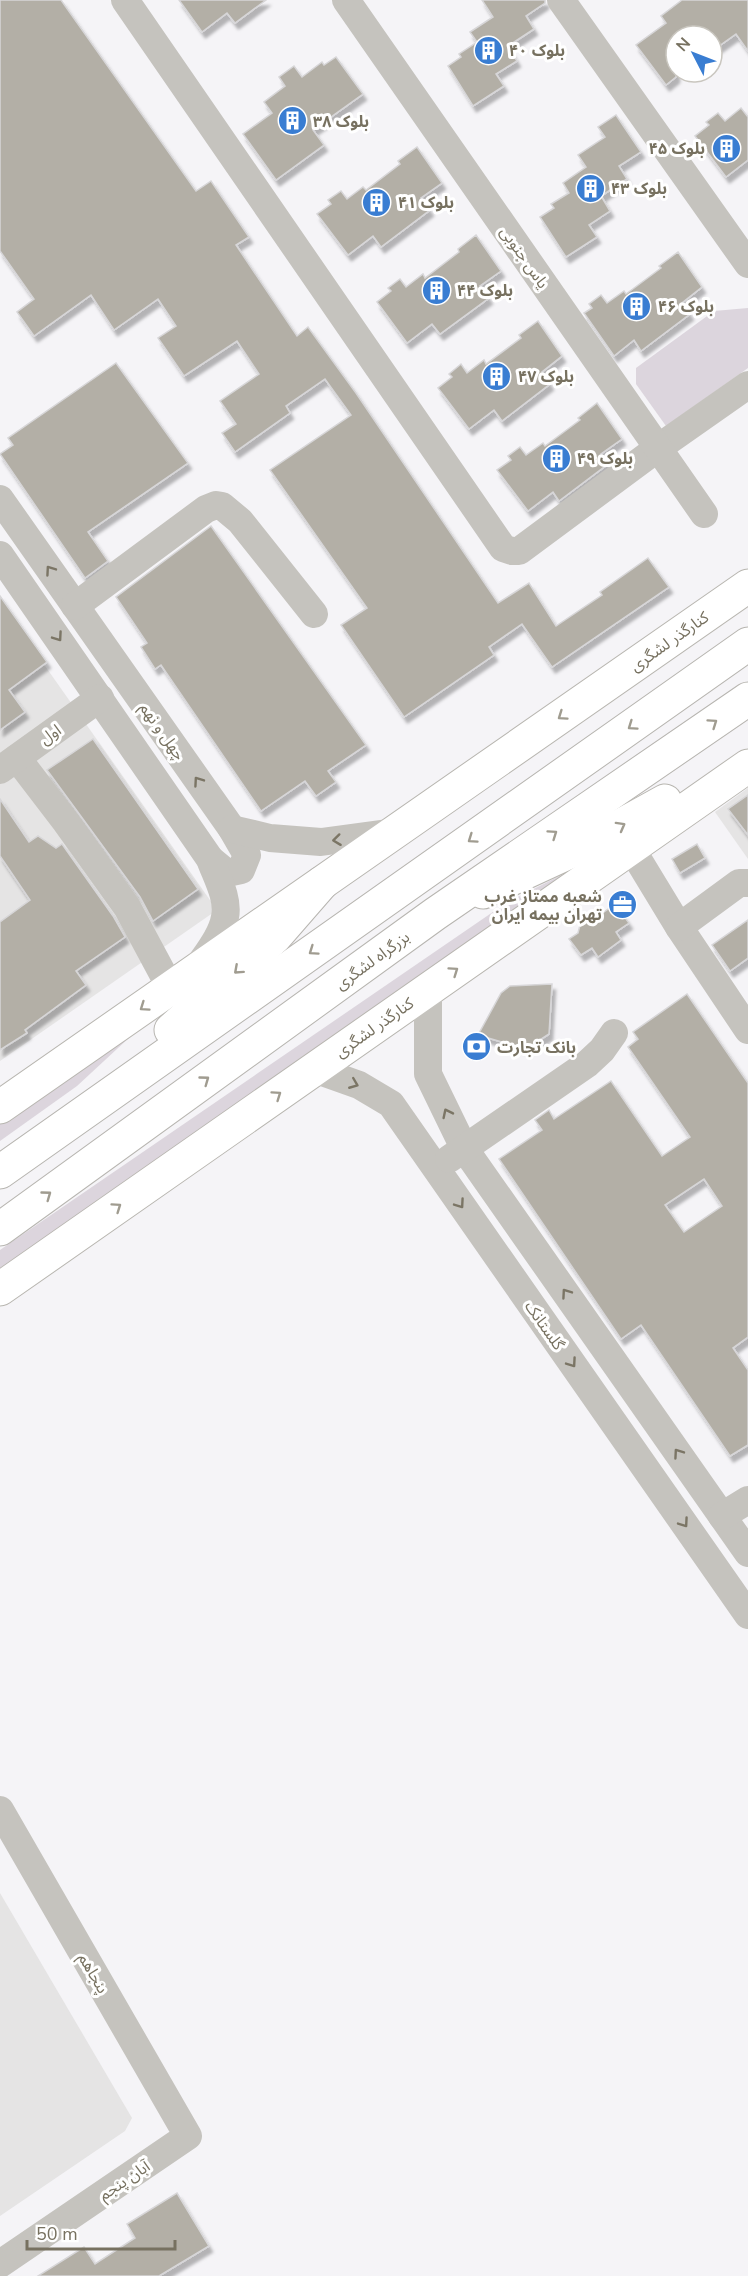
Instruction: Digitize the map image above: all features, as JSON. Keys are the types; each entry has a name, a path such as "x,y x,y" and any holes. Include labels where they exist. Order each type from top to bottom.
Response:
{"main road":[{"name":"کنارگذر لشگری","path":"0,1107 748,586"},
{"path":"0,1172 748,644"},
{"name":"بزرگراه لشگری","path":"0,1229 435,914 748,699"},
{"path":"435,914 591,842 748,756"},
{"name":"کنارگذر لشگری","path":"0,1288 748,766"},
{"path":"52,1136 275,937 322,883"}],"street":[{"path":"125,0 503,548 519,551 658,448 748,385"},
{"name":"یاس جنوبی","path":"346,0 704,514"},
{"path":"561,0 748,264"},
{"name":"چهل و نهم","path":"0,499 232,829 247,855 241,870 227,873 210,859"},
{"path":"75,606 206,509 216,505 222,506 240,521 314,614"},
{"name":"چهل و نهم","path":"0,555 210,859 223,891 226,916 217,936 183,980"},
{"name":"اول","path":"8,764 100,698"},
{"path":"8,764 66,822 183,980"},
{"path":"232,829 270,838 321,842 395,832"},
{"path":"631,848 679,927 748,1030"},
{"path":"679,927 739,883 748,883"},
{"path":"428,990 428,1074 464,1148 748,1552"},
{"path":"436,1170 464,1148 550,1092 587,1064 602,1050 614,1033"},
{"name":"گلستانک","path":"314,1069 359,1085 391,1104 748,1615"},
{"path":"722,1516 748,1500"},
{"name":"پنجاهم","path":"0,1810 188,2136"},
{"name":"آبان پنجم","path":"0,2265 188,2136"}],"shaded area":[{"path":"748,308 748,368 666,426 636,384 636,368 714,311"},
{"path":"0,602 217,910 0,1061"},
{"path":"748,788 748,859 715,812"},
{"path":"593,859 0,1274 0,1250 506,903"},
{"path":"172,998 77,1086 0,1141 0,1118"},
{"path":"0,1893 132,2118 125,2131 0,2216"}],"building":[{"path":"0,0 61,0 196,191 211,181 249,237 236,245 297,336 308,327 356,393 498,603 529,583 556,626 602,595 600,592 648,558 669,587 552,667 522,624 489,647 494,655 404,717 341,625 367,608 270,470 351,415 325,379 286,406 290,413 235,452 222,433 236,424 220,401 259,374 237,341 184,376 158,338 176,326 158,299 114,330 91,295 34,336 17,312 34,299 0,251"},
{"path":"179,0 266,0 235,23 227,13 202,32"},
{"name":"بلوک ۴۰","path":"482,0 545,0 545,3 526,16 534,29 508,46 517,61 496,74 504,86 473,106 448,66 461,57 459,54 477,42 470,32 493,17"},
{"path":"682,0 748,0 748,51 736,34 724,42 724,24 665,24 661,16"},
{"path":"664,24 664,82 636,45"},
{"name":"بلوک ۳۸","path":"336,57 363,94 313,130 324,145 276,180 243,134 272,113 264,102 285,86 279,77 294,66 302,77 322,62 324,65"},
{"name":"بلوک ۴۵","path":"741,108 748,117 748,160 726,177 695,136 709,125 706,122 718,113 725,121"},
{"name":"بلوک ۴۳","path":"616,115 641,152 619,166 627,179 601,196 610,211 589,225 597,237 566,257 540,217 554,208 551,204 569,193 563,183 586,167 578,155 605,137 598,127"},
{"name":"بلوک ۴۱","path":"417,147 442,183 421,198 430,210 381,247 373,236 348,255 317,214 331,204 328,200 341,191 347,199 363,187 366,190 400,164 398,161"},
{"name":"بلوک ۴۴","path":"476,235 501,271 480,286 489,298 440,334 432,324 407,343 377,302 391,291 388,288 400,279 406,287 423,274 425,278 459,252 458,249"},
{"name":"بلوک ۴۶","path":"678,252 702,287 682,303 690,314 641,351 634,340 614,356 584,313 592,308 589,304 601,295 607,303 624,291 626,294"},
{"name":"بلوک ۴۷","path":"538,321 562,356 542,372 550,384 502,421 494,410 469,429 438,388 452,377 449,374 461,364 467,373 484,360 486,364 521,338 519,335"},
{"path":"116,363 188,463 88,532 108,561 85,578 0,454 13,445 8,438"},
{"name":"بلوک ۴۹","path":"597,403 622,439 601,454 608,464 559,501 553,492 528,511 497,470 511,460 508,456 520,447 526,455 543,443 545,446 580,420 578,418"},
{"path":"211,526 366,745 328,771 336,782 316,796 305,781 261,811 161,665 155,669 141,647 147,643 116,597"},
{"path":"0,596 47,662 9,690 25,712 0,730"},
{"path":"93,739 198,889 153,921 140,897 47,770"},
{"path":"748,795 748,835 728,809"},
{"path":"0,799 29,842 38,836 56,848 62,844 113,916 125,937 76,971 86,985 25,1030 27,1033 0,1050 0,922 30,900 0,856"},
{"path":"697,844 705,858 680,873 672,859"},
{"path":"615,904 629,923 616,932 621,940 598,957 592,948 581,955 569,939 578,933 581,921 596,911 604,912"},
{"path":"748,920 748,958 730,971 712,945"},
{"path":"552,984 549,1034 526,1049 478,1035 501,993 510,986"},
{"path":"687,994 748,1083 748,1337 733,1348 748,1370 748,1445 730,1456 641,1325 621,1339 499,1159 542,1130 535,1120 549,1110 554,1119 611,1081 662,1156 690,1137 628,1047 638,1039 633,1032","holes":["704,1179 722,1206 684,1232 665,1205"]},
{"path":"177,2193 209,2246 159,2276 38,2276 84,2247 95,2264 135,2238 127,2224"}],"place":[{"name":"بلوک ۴۰","path":"488,50"},
{"name":"بلوک ۳۸","path":"292,121"},
{"name":"بلوک ۴۵","path":"726,148"},
{"name":"بلوک ۴۳","path":"590,188"},
{"name":"بلوک ۴۱","path":"377,202"},
{"name":"بلوک ۴۴","path":"436,290"},
{"name":"بلوک ۴۶","path":"637,306"},
{"name":"بلوک ۴۷","path":"497,376"},
{"name":"بلوک ۴۹","path":"556,458"},
{"name":"شعبه ممتاز غرب تهران بیمه ایران","path":"623,905"},
{"name":"بانک تجارت","path":"476,1047"}]}
